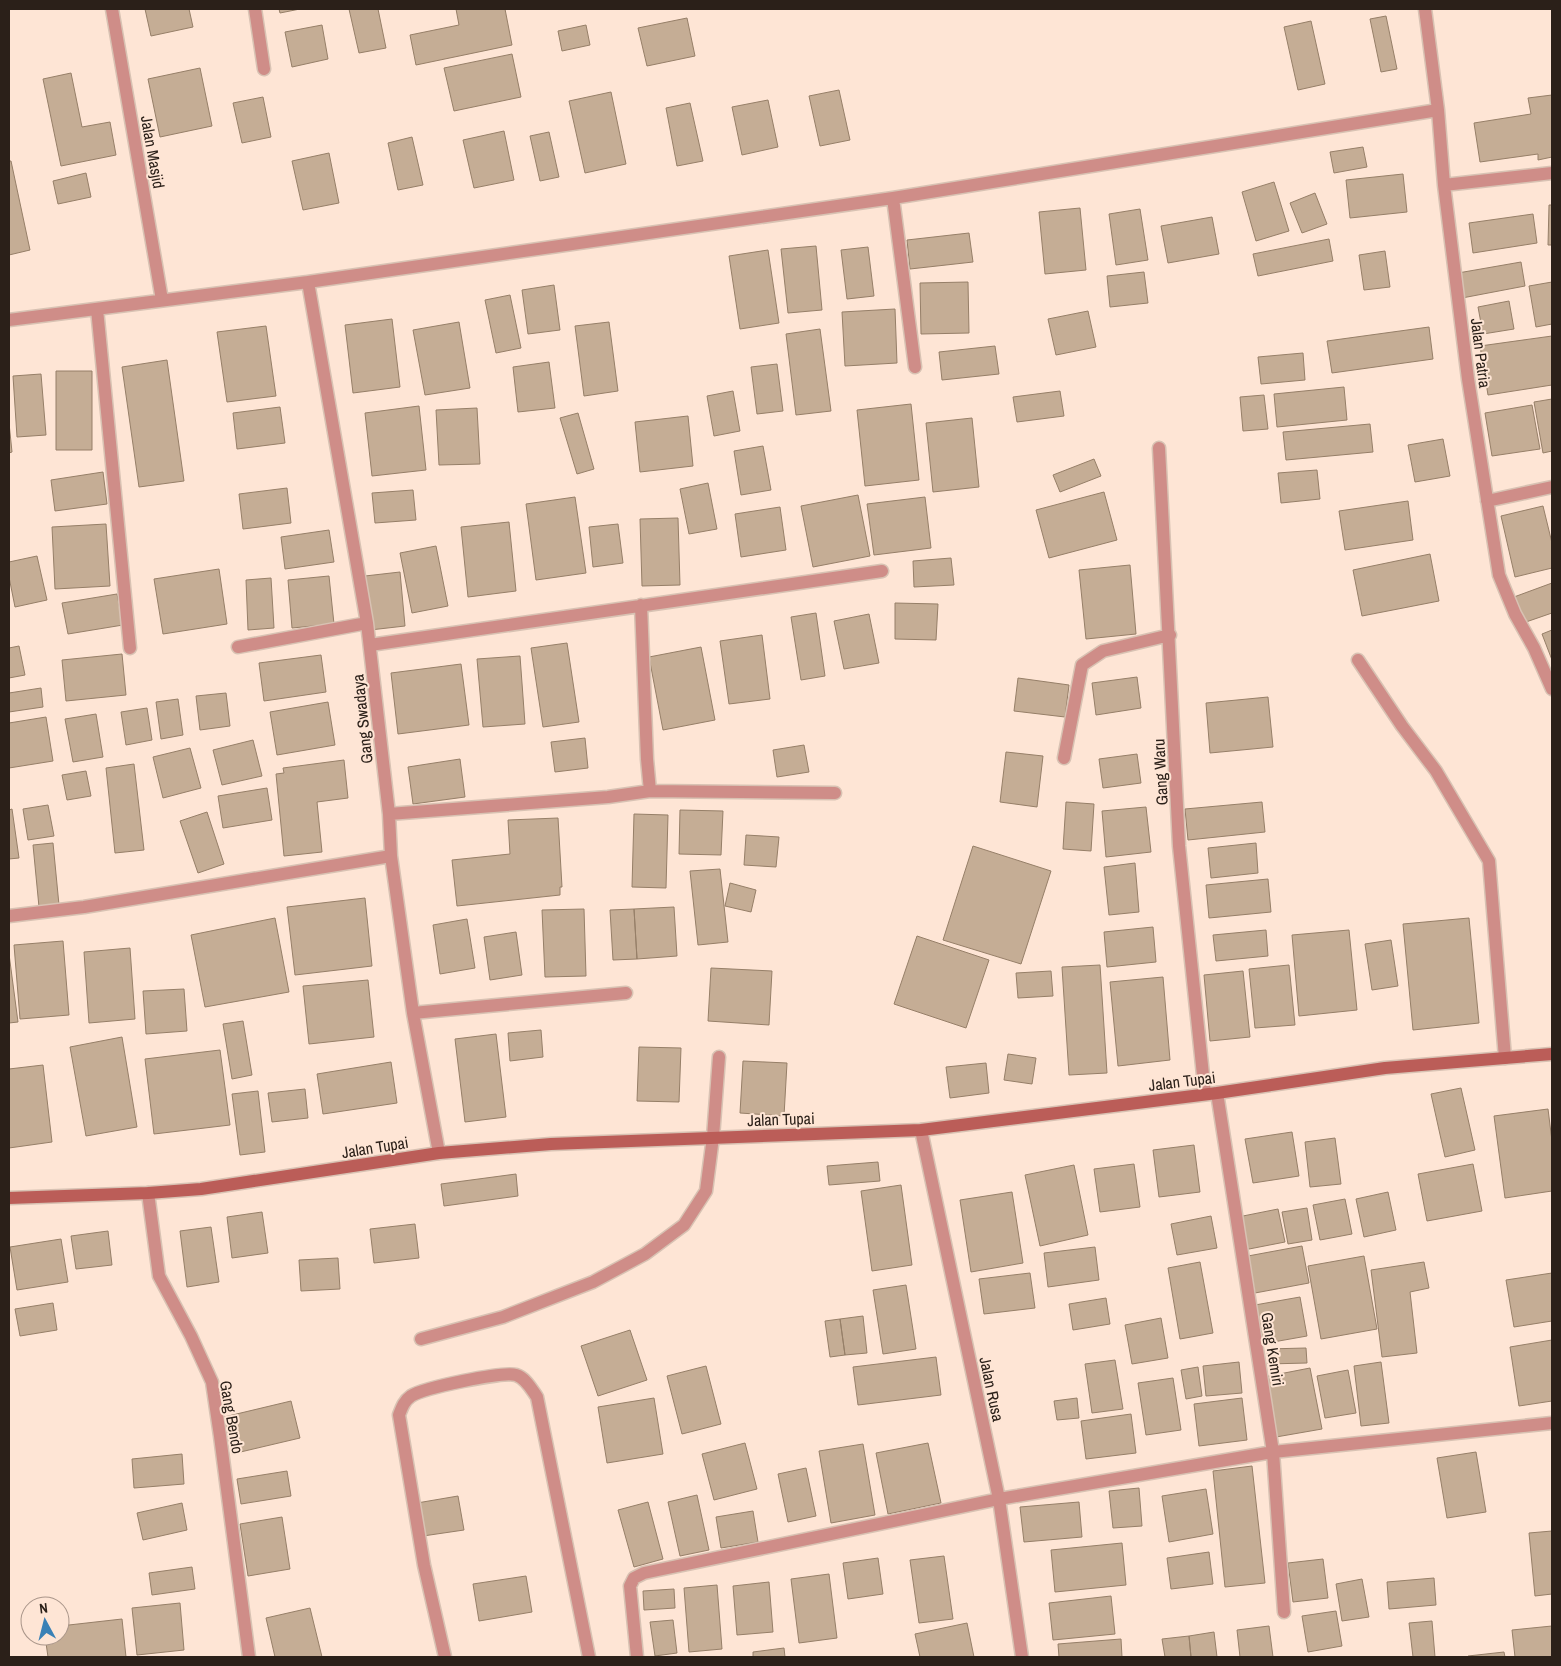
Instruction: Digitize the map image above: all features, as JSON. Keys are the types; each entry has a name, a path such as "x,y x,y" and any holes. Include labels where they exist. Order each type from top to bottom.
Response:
{"street":[{"name":"Jalan Masjid","path":"112,9 162,300"},
{"path":"255,9 264,69"},
{"name":"Jalan Patria","path":"1425,9 1468,379 1499,575 1515,614 1534,648 1552,689"},
{"path":"9,320 308,282 893,198 1438,110"},
{"path":"1444,185 1552,173"},
{"path":"893,198 916,367"},
{"name":"Gang Swadaya","path":"308,282 367,623 389,814 391,856 413,1013 439,1153"},
{"path":"97,309 130,648"},
{"name":"Gang Waru","path":"1159,448 1180,846 1211,1094"},
{"path":"1487,501 1552,487"},
{"path":"370,645 882,571"},
{"path":"641,605 650,791"},
{"path":"238,648 367,623"},
{"path":"1064,758 1082,665 1103,651 1170,635"},
{"path":"1358,660 1402,726 1436,771 1489,861 1505,1058"},
{"path":"389,814 608,798 650,791 835,792"},
{"path":"9,916 84,907 391,856"},
{"path":"413,1013 626,993"},
{"name":"Jalan Tupai","path":"9,1198 148,1193 201,1189 439,1153 552,1144 921,1130 1211,1094 1385,1068 1552,1054"},
{"path":"421,1339 503,1317 594,1282 645,1254 684,1225 706,1191 713,1137 719,1057"},
{"name":"Gang Kemiri","path":"1211,1094 1273,1452 1284,1612"},
{"name":"Jalan Rusa","path":"921,1130 999,1499 1022,1657"},
{"name":"Gang Bendo","path":"148,1193 159,1276 191,1336 212,1382 249,1657"},
{"path":"445,1657 424,1565 400,1415 404,1402 413,1395 451,1383 484,1377 516,1375 526,1382 537,1397 589,1657"},
{"path":"637,1657 630,1586 638,1575 999,1499 1273,1452 1552,1423"}],"building":[{"path":"145,9 189,9 193,27 151,36"},
{"path":"279,9 300,9 280,13"},
{"path":"349,9 378,9 386,48 359,53"},
{"path":"456,9 505,9 512,45 416,65 410,35 459,25"},
{"path":"1386,16 1397,69 1381,72 1370,19"},
{"path":"687,18 695,56 647,66 638,28"},
{"path":"1311,21 1325,84 1298,90 1284,27"},
{"path":"322,25 328,59 292,67 285,32"},
{"path":"586,25 590,45 562,51 558,31"},
{"path":"512,54 521,97 454,111 444,68"},
{"path":"200,68 212,126 160,137 148,79"},
{"path":"71,73 82,127 110,122 116,155 61,166 43,79"},
{"path":"839,90 850,140 820,146 809,96"},
{"path":"611,92 626,164 585,173 569,101"},
{"path":"1552,95 1552,157 1538,160 1538,154 1480,162 1474,123 1531,114 1528,98"},
{"path":"263,97 271,137 242,143 233,103"},
{"path":"768,100 778,147 742,155 732,107"},
{"path":"690,103 703,161 677,166 666,108"},
{"path":"504,131 514,180 474,188 463,140"},
{"path":"549,132 559,177 540,181 530,136"},
{"path":"412,137 423,185 398,190 388,143"},
{"path":"1363,147 1367,167 1334,173 1330,152"},
{"path":"329,153 339,203 303,210 292,161"},
{"path":"9,161 11,161 30,250 9,255"},
{"path":"86,173 91,197 58,204 53,181"},
{"path":"1403,174 1407,212 1350,218 1346,180"},
{"path":"1274,182 1289,231 1256,241 1242,192"},
{"path":"1315,193 1327,224 1302,233 1290,203"},
{"path":"1549,205 1552,205 1552,245 1548,245"},
{"path":"1080,208 1086,270 1045,274 1039,212"},
{"path":"1140,209 1148,260 1116,265 1109,214"},
{"path":"1533,214 1537,243 1473,253 1469,223"},
{"path":"1212,217 1219,254 1168,263 1161,226"},
{"path":"969,233 973,262 910,269 907,240"},
{"path":"1329,239 1333,261 1258,276 1253,254"},
{"path":"816,246 822,310 788,313 781,249"},
{"path":"868,247 874,296 847,299 841,250"},
{"path":"768,250 779,323 740,329 729,256"},
{"path":"1385,251 1390,287 1364,290 1359,255"},
{"path":"1521,262 1525,286 1462,298 1458,273"},
{"path":"1144,272 1148,303 1110,307 1107,276"},
{"path":"968,282 969,333 921,334 920,283"},
{"path":"1552,282 1552,324 1536,327 1529,286"},
{"path":"554,285 560,330 528,334 522,290"},
{"path":"510,295 521,348 496,353 485,300"},
{"path":"1509,301 1514,329 1483,334 1478,307"},
{"path":"895,309 897,363 845,366 842,312"},
{"path":"1088,311 1096,347 1056,355 1048,319"},
{"path":"392,319 400,387 353,393 345,325"},
{"path":"459,322 470,388 425,395 413,330"},
{"path":"609,322 618,391 584,396 575,326"},
{"path":"266,326 276,396 227,402 217,332"},
{"path":"1429,327 1433,359 1332,373 1327,341"},
{"path":"820,329 831,411 796,415 786,334"},
{"path":"1552,336 1552,385 1488,395 1480,346"},
{"path":"995,346 999,374 942,380 939,352"},
{"path":"1303,353 1305,380 1261,384 1258,357"},
{"path":"167,360 184,481 139,487 122,367"},
{"path":"549,362 555,408 518,412 513,367"},
{"path":"777,364 783,411 757,414 751,367"},
{"path":"56,371 92,371 92,450 56,450"},
{"path":"41,374 46,435 17,437 13,376"},
{"path":"1344,387 1347,420 1277,427 1274,394"},
{"path":"733,391 740,431 714,436 707,396"},
{"path":"1060,391 1064,416 1017,422 1013,397"},
{"path":"1264,395 1268,429 1243,431 1240,397"},
{"path":"1552,399 1552,451 1543,453 1534,402"},
{"path":"911,404 919,480 865,486 857,410"},
{"path":"1532,405 1540,449 1492,456 1485,413"},
{"path":"419,406 426,470 372,476 365,413"},
{"path":"280,407 285,443 237,449 233,413"},
{"path":"477,408 480,464 439,465 436,410"},
{"path":"578,413 594,469 577,474 560,418"},
{"path":"688,416 693,466 640,472 635,422"},
{"path":"972,418 979,487 933,492 926,423"},
{"path":"9,423 12,452 9,453"},
{"path":"1370,424 1373,452 1286,460 1283,432"},
{"path":"1443,439 1450,476 1415,482 1408,445"},
{"path":"763,446 771,490 741,495 734,451"},
{"path":"1094,459 1101,476 1060,492 1053,475"},
{"path":"1317,470 1320,499 1281,503 1278,473"},
{"path":"103,472 107,504 55,511 51,480"},
{"path":"708,483 717,529 689,534 680,489"},
{"path":"287,488 291,523 243,529 239,494"},
{"path":"413,490 416,520 375,523 372,493"},
{"path":"1104,492 1117,540 1049,558 1036,510"},
{"path":"858,495 870,556 813,567 801,506"},
{"path":"575,497 586,573 536,580 526,504"},
{"path":"925,497 931,548 874,555 867,504"},
{"path":"1408,501 1413,540 1345,550 1339,511"},
{"path":"1543,506 1552,543 1552,568 1515,577 1501,516"},
{"path":"780,507 786,550 741,557 735,514"},
{"path":"678,518 680,585 642,586 640,519"},
{"path":"509,522 516,591 468,597 461,527"},
{"path":"106,524 110,586 55,589 52,527"},
{"path":"618,524 623,563 593,567 589,527"},
{"path":"329,530 334,562 285,569 281,537"},
{"path":"436,546 448,606 412,613 400,553"},
{"path":"1430,554 1439,601 1362,616 1353,570"},
{"path":"37,556 47,600 15,607 9,577 9,562"},
{"path":"951,558 954,585 914,587 913,561"},
{"path":"1130,565 1136,634 1086,639 1079,570"},
{"path":"219,569 227,624 163,634 154,579"},
{"path":"400,572 405,626 370,630 365,576"},
{"path":"329,576 334,624 292,628 288,580"},
{"path":"271,578 274,628 248,630 246,580"},
{"path":"1552,583 1552,613 1523,623 1514,597"},
{"path":"117,594 123,625 68,634 62,603"},
{"path":"895,603 938,604 936,640 895,639"},
{"path":"816,613 825,676 801,680 791,617"},
{"path":"869,614 879,663 844,669 834,621"},
{"path":"1552,630 1552,660 1542,634"},
{"path":"762,635 770,699 729,704 720,641"},
{"path":"567,643 579,722 543,727 531,648"},
{"path":"19,646 25,675 9,678 9,648"},
{"path":"701,647 715,720 663,730 649,657"},
{"path":"122,654 126,695 66,701 62,660"},
{"path":"321,655 326,692 264,701 259,663"},
{"path":"520,656 525,724 483,727 477,659"},
{"path":"461,664 469,725 398,734 391,673"},
{"path":"1137,677 1141,708 1096,715 1092,683"},
{"path":"1018,678 1069,685 1065,717 1014,711"},
{"path":"41,688 43,707 9,712 9,693"},
{"path":"226,693 230,726 200,730 196,696"},
{"path":"1268,697 1273,747 1210,753 1206,703"},
{"path":"178,699 183,735 161,739 156,702"},
{"path":"328,702 335,745 277,755 270,712"},
{"path":"147,708 152,740 126,745 121,712"},
{"path":"96,714 103,757 73,762 65,719"},
{"path":"46,717 53,761 9,768 9,723"},
{"path":"585,738 588,768 555,772 551,742"},
{"path":"253,740 262,776 222,785 213,750"},
{"path":"804,745 809,772 777,777 773,750"},
{"path":"190,748 201,788 163,798 153,757"},
{"path":"1006,752 1043,756 1037,807 1000,802"},
{"path":"1137,754 1141,783 1103,788 1099,759"},
{"path":"460,759 465,797 413,804 408,767"},
{"path":"344,760 348,798 317,802 322,852 284,856 276,774 284,773 283,768"},
{"path":"134,764 144,850 115,853 106,768"},
{"path":"86,771 91,796 67,800 62,775"},
{"path":"267,788 272,820 223,828 218,796"},
{"path":"1066,802 1094,804 1091,851 1063,849"},
{"path":"1262,802 1265,832 1188,840 1185,809"},
{"path":"48,805 54,836 28,840 23,809"},
{"path":"1146,807 1151,852 1106,857 1102,811"},
{"path":"12,809 19,858 9,859 9,810"},
{"path":"680,810 723,811 721,855 679,854"},
{"path":"207,812 224,864 198,873 180,821"},
{"path":"634,814 668,815 666,888 632,887"},
{"path":"558,818 562,887 560,887 560,895 457,906 452,860 510,854 508,820"},
{"path":"746,835 779,837 776,867 744,865"},
{"path":"53,843 59,905 39,907 33,845"},
{"path":"1256,843 1258,873 1211,878 1208,848"},
{"path":"973,846 1051,871 1021,964 943,940"},
{"path":"1135,863 1139,912 1109,915 1104,867"},
{"path":"720,869 728,942 698,945 690,871"},
{"path":"1268,879 1271,912 1209,918 1206,885"},
{"path":"730,883 756,890 751,912 725,906"},
{"path":"365,898 372,966 295,975 287,907"},
{"path":"674,907 677,956 637,959 634,909"},
{"path":"584,909 586,976 545,977 542,910"},
{"path":"634,909 637,959 613,960 610,910"},
{"path":"275,918 289,992 205,1007 191,935"},
{"path":"1469,918 1479,1023 1413,1030 1403,924"},
{"path":"467,919 475,968 440,974 433,925"},
{"path":"1153,927 1156,962 1107,967 1104,932"},
{"path":"1266,930 1268,956 1216,961 1213,935"},
{"path":"1349,930 1357,1010 1299,1016 1292,935"},
{"path":"516,932 522,975 490,980 484,937"},
{"path":"917,936 989,960 966,1028 894,1004"},
{"path":"1391,940 1398,986 1372,990 1365,944"},
{"path":"63,941 69,1015 20,1019 14,945"},
{"path":"130,948 135,1019 89,1023 84,952"},
{"path":"9,954 18,1022 9,1023"},
{"path":"1100,965 1107,1073 1069,1075 1062,967"},
{"path":"1289,965 1295,1025 1255,1028 1249,969"},
{"path":"711,968 772,971 769,1025 708,1021"},
{"path":"1051,971 1053,996 1018,998 1016,973"},
{"path":"1243,971 1250,1037 1210,1041 1204,975"},
{"path":"1163,977 1170,1060 1118,1066 1110,982"},
{"path":"368,980 374,1037 309,1044 303,986"},
{"path":"184,989 187,1031 146,1034 143,991"},
{"path":"243,1021 252,1075 232,1079 223,1024"},
{"path":"541,1030 543,1057 510,1061 508,1033"},
{"path":"496,1034 506,1117 465,1122 455,1039"},
{"path":"122,1037 137,1127 86,1136 70,1047"},
{"path":"639,1047 681,1048 679,1102 637,1101"},
{"path":"220,1050 230,1125 154,1134 145,1059"},
{"path":"1008,1054 1036,1058 1032,1084 1004,1080"},
{"path":"743,1061 787,1063 784,1116 740,1113"},
{"path":"391,1062 397,1103 323,1114 317,1074"},
{"path":"986,1063 989,1093 950,1098 946,1067"},
{"path":"43,1065 52,1142 9,1148 9,1069"},
{"path":"1461,1088 1475,1150 1445,1157 1431,1094"},
{"path":"305,1089 308,1118 272,1122 268,1093"},
{"path":"258,1091 265,1152 240,1155 232,1094"},
{"path":"1548,1109 1552,1141 1552,1191 1505,1198 1494,1116"},
{"path":"1292,1132 1299,1176 1253,1183 1245,1139"},
{"path":"1335,1138 1341,1184 1310,1187 1305,1142"},
{"path":"1194,1145 1200,1192 1159,1197 1153,1150"},
{"path":"878,1162 880,1181 829,1185 827,1166"},
{"path":"1134,1164 1140,1207 1100,1212 1094,1169"},
{"path":"1473,1164 1482,1211 1427,1221 1418,1174"},
{"path":"1074,1165 1088,1235 1040,1246 1025,1175"},
{"path":"516,1174 518,1196 444,1206 441,1184"},
{"path":"901,1185 912,1265 872,1271 861,1191"},
{"path":"1012,1192 1023,1263 971,1272 960,1200"},
{"path":"1388,1192 1396,1230 1364,1237 1356,1199"},
{"path":"1345,1199 1352,1234 1320,1240 1313,1205"},
{"path":"1307,1208 1312,1240 1288,1244 1282,1212"},
{"path":"1278,1209 1285,1242 1244,1250 1238,1217"},
{"path":"262,1212 268,1253 232,1258 227,1217"},
{"path":"1211,1216 1217,1248 1177,1255 1171,1224"},
{"path":"415,1224 419,1258 374,1263 370,1229"},
{"path":"211,1227 219,1282 187,1287 180,1231"},
{"path":"108,1231 112,1265 76,1269 71,1236"},
{"path":"61,1239 68,1282 17,1290 10,1247"},
{"path":"1302,1246 1309,1283 1255,1293 1248,1256"},
{"path":"1095,1247 1099,1280 1048,1287 1044,1253"},
{"path":"1364,1256 1377,1329 1321,1339 1308,1266"},
{"path":"338,1258 340,1289 301,1291 299,1260"},
{"path":"1200,1262 1213,1333 1180,1339 1168,1268"},
{"path":"1424,1262 1429,1288 1410,1292 1417,1353 1382,1357 1371,1270"},
{"path":"1030,1273 1035,1308 984,1314 979,1279"},
{"path":"1552,1273 1552,1321 1514,1327 1506,1280"},
{"path":"906,1285 916,1349 883,1354 873,1290"},
{"path":"1300,1297 1307,1336 1262,1344 1255,1305"},
{"path":"1106,1298 1110,1324 1073,1330 1069,1304"},
{"path":"53,1303 57,1330 20,1336 15,1309"},
{"path":"863,1316 867,1353 845,1355 840,1319"},
{"path":"1161,1318 1168,1358 1132,1364 1125,1325"},
{"path":"840,1319 845,1355 830,1357 825,1321"},
{"path":"630,1330 647,1380 598,1396 581,1346"},
{"path":"1552,1340 1552,1401 1519,1406 1510,1347"},
{"path":"1306,1348 1307,1363 1268,1364 1267,1349"},
{"path":"936,1357 941,1395 858,1405 853,1367"},
{"path":"1115,1360 1123,1409 1092,1413 1085,1364"},
{"path":"1239,1362 1242,1393 1206,1396 1203,1366"},
{"path":"1381,1362 1389,1423 1361,1426 1354,1366"},
{"path":"706,1366 721,1424 682,1434 667,1376"},
{"path":"1198,1367 1202,1396 1186,1399 1181,1370"},
{"path":"1310,1368 1322,1429 1276,1437 1264,1377"},
{"path":"1348,1370 1356,1413 1325,1418 1317,1376"},
{"path":"1173,1378 1181,1430 1146,1435 1138,1383"},
{"path":"654,1398 663,1454 607,1463 598,1407"},
{"path":"1077,1398 1079,1418 1057,1420 1054,1401"},
{"path":"1242,1398 1247,1440 1199,1446 1194,1404"},
{"path":"291,1401 300,1438 232,1454 224,1417"},
{"path":"1131,1414 1136,1453 1086,1459 1081,1421"},
{"path":"745,1443 757,1489 714,1500 702,1454"},
{"path":"928,1443 941,1503 888,1514 876,1453"},
{"path":"863,1444 875,1515 831,1523 819,1451"},
{"path":"1476,1452 1486,1512 1447,1518 1437,1458"},
{"path":"182,1454 184,1484 134,1488 132,1459"},
{"path":"1252,1466 1265,1583 1225,1587 1213,1471"},
{"path":"806,1468 816,1516 788,1522 778,1474"},
{"path":"287,1471 291,1496 241,1504 237,1479"},
{"path":"1139,1488 1142,1526 1113,1528 1109,1491"},
{"path":"1206,1489 1213,1534 1169,1542 1162,1496"},
{"path":"697,1495 709,1550 680,1556 668,1502"},
{"path":"458,1496 464,1530 423,1536 417,1503"},
{"path":"648,1502 663,1559 634,1567 618,1510"},
{"path":"1079,1502 1082,1537 1024,1542 1020,1507"},
{"path":"182,1503 187,1530 143,1540 137,1513"},
{"path":"753,1511 758,1542 721,1548 716,1517"},
{"path":"282,1517 290,1569 248,1576 240,1524"},
{"path":"1552,1531 1552,1594 1535,1596 1529,1533"},
{"path":"1122,1543 1126,1585 1055,1592 1051,1550"},
{"path":"1209,1552 1213,1584 1171,1589 1167,1558"},
{"path":"944,1556 953,1619 919,1623 910,1560"},
{"path":"878,1558 883,1594 848,1599 843,1563"},
{"path":"1323,1559 1328,1598 1293,1602 1288,1563"},
{"path":"192,1567 195,1589 152,1595 149,1573"},
{"path":"829,1574 837,1638 799,1643 791,1579"},
{"path":"526,1576 532,1612 479,1621 473,1584"},
{"path":"1434,1578 1436,1605 1389,1609 1387,1582"},
{"path":"1362,1579 1369,1617 1342,1621 1336,1584"},
{"path":"769,1582 773,1632 737,1635 733,1586"},
{"path":"717,1585 722,1649 689,1652 684,1588"},
{"path":"674,1589 675,1608 644,1610 643,1591"},
{"path":"1111,1596 1115,1634 1053,1640 1049,1603"},
{"path":"180,1603 184,1650 137,1655 132,1608"},
{"path":"310,1608 322,1657 275,1657 266,1618"},
{"path":"1336,1611 1342,1646 1308,1652 1302,1616"},
{"path":"122,1619 126,1657 48,1657 46,1646 70,1646 70,1625"},
{"path":"673,1620 677,1653 655,1656 650,1622"},
{"path":"1432,1621 1435,1657 1413,1657 1409,1623"},
{"path":"967,1623 974,1657 920,1657 915,1634"},
{"path":"1269,1626 1273,1657 1240,1657 1237,1630"},
{"path":"1552,1626 1552,1657 1515,1657 1512,1630"},
{"path":"1214,1632 1217,1657 1191,1657 1189,1636"},
{"path":"1189,1636 1191,1657 1165,1657 1162,1639"},
{"path":"1121,1639 1122,1657 1059,1657 1058,1644"},
{"path":"784,1648 785,1657 753,1657 753,1652"},
{"path":"1504,1652 1505,1657 1468,1657 1468,1656"}]}
